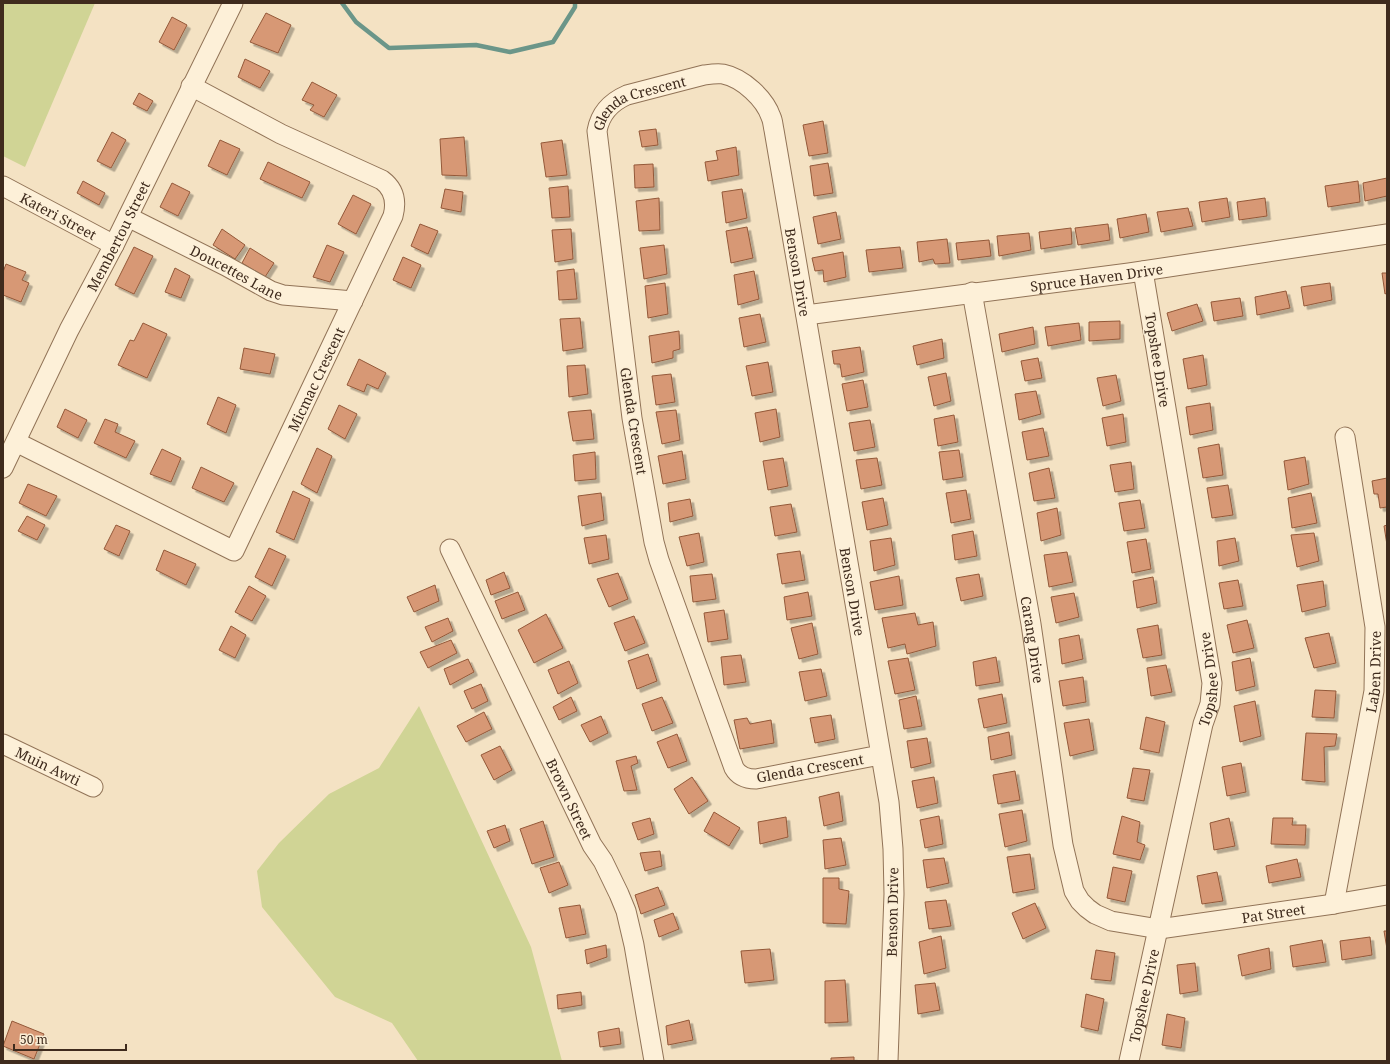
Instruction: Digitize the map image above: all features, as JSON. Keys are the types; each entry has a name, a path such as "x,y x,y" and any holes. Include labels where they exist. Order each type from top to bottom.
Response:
{"street":[{"name":"Membertou Street","path":"3,468 69,330 128,217 233,3"},
{"name":"Glenda Crescent","path":"773,125 766,107 754,93 737,80 718,74 704,75 627,95 610,105 600,120 598,137 634,434 654,542 659,560 736,772 743,777 756,779 880,755"},
{"name":"Micmac Crescent","path":"16,442 234,551 393,216 395,202 391,190 382,180 281,134 191,86"},
{"name":"Benson Drive","path":"773,125 889,802 894,885 888,1061"},
{"name":"Kateri Street","path":"3,186 114,244"},
{"name":"Doucettes Lane","path":"128,217 226,266 271,291 283,295 353,301"},
{"name":"Spruce Haven Drive","path":"806,315 972,292 1143,271 1387,234"},
{"name":"Topshee Drive","path":"1129,1061 1203,724 1210,704 1212,683 1143,271"},
{"name":"Carang Drive","path":"972,292 1031,624 1063,845 1074,891 1080,901 1087,908 1103,918 1159,929"},
{"name":"Laben Drive","path":"1334,904 1374,691 1375,627 1345,437"},
{"name":"Brown Street","path":"450,549 592,845 603,861 626,911 634,946 654,1061"},
{"name":"Muin Awti","path":"3,744 93,788"},
{"name":"Pat Street","path":"1159,929 1387,895"}],"green space":[{"path":"3,3 95,3 25,167 3,156"},
{"path":"419,706 531,947 562,1061 418,1061 392,1023 335,997 262,907 257,871 279,843 329,794 379,768"}],"building":[{"path":"266,13 291,25 278,53 250,42"},
{"path":"172,17 187,25 174,50 159,42"},
{"path":"245,59 270,71 260,88 238,77"},
{"path":"312,82 337,95 324,117 310,110 314,105 302,100"},
{"path":"139,93 153,101 147,111 133,104"},
{"path":"823,121 828,153 809,156 803,125"},
{"path":"656,129 658,145 642,147 639,131"},
{"path":"112,132 126,140 111,168 97,161"},
{"path":"464,137 467,176 442,175 440,139"},
{"path":"220,140 240,149 227,175 208,166"},
{"path":"562,140 567,175 546,177 541,143"},
{"path":"736,147 739,175 708,181 705,162 718,160 716,151"},
{"path":"268,162 310,182 302,198 260,179"},
{"path":"828,163 833,193 814,196 810,166"},
{"path":"653,164 654,187 635,188 634,165"},
{"path":"1387,178 1387,196 1365,201 1363,183"},
{"path":"83,181 105,193 99,205 77,193"},
{"path":"1358,181 1360,202 1328,207 1325,186"},
{"path":"172,183 190,192 178,216 160,207"},
{"path":"568,186 570,217 552,218 549,188"},
{"path":"445,189 463,192 461,212 441,208"},
{"path":"742,189 747,218 726,223 722,192"},
{"path":"353,195 371,204 356,234 338,224"},
{"path":"659,198 660,230 639,231 636,201"},
{"path":"1227,198 1230,217 1202,222 1199,202"},
{"path":"1265,198 1267,216 1239,220 1237,202"},
{"path":"1188,208 1193,226 1161,232 1157,212"},
{"path":"836,212 841,239 818,244 813,217"},
{"path":"1146,214 1149,232 1120,238 1117,219"},
{"path":"420,224 438,231 428,254 411,246"},
{"path":"1108,224 1110,240 1078,245 1075,228"},
{"path":"747,227 753,258 731,263 726,231"},
{"path":"1071,228 1072,244 1041,249 1039,232"},
{"path":"222,229 245,245 235,259 213,245"},
{"path":"571,229 573,259 555,262 552,230"},
{"path":"1029,233 1031,250 999,256 997,236"},
{"path":"947,239 950,263 935,264 933,259 919,262 917,242"},
{"path":"989,240 991,256 958,260 956,243"},
{"path":"327,245 344,252 330,282 313,277"},
{"path":"664,245 667,274 644,279 640,248"},
{"path":"134,247 153,256 134,294 115,285"},
{"path":"900,247 903,268 869,272 866,250"},
{"path":"250,248 274,263 265,277 242,263"},
{"path":"843,252 846,277 824,282 823,270 815,271 812,258"},
{"path":"403,257 421,265 411,288 393,280"},
{"path":"6,264 26,272 22,280 29,283 21,302 3,295 3,272"},
{"path":"175,268 190,276 181,298 165,292"},
{"path":"574,269 577,299 559,300 557,271"},
{"path":"754,271 759,299 738,305 734,275"},
{"path":"1382,273 1387,273 1387,293 1385,294"},
{"path":"665,283 668,314 648,318 645,286"},
{"path":"1330,283 1332,300 1304,306 1301,287"},
{"path":"1286,291 1290,308 1257,315 1255,297"},
{"path":"1240,298 1243,316 1214,321 1211,302"},
{"path":"1197,304 1203,321 1172,331 1167,313"},
{"path":"760,314 766,342 744,347 739,318"},
{"path":"580,318 583,348 563,351 560,319"},
{"path":"1120,321 1120,339 1089,341 1089,322"},
{"path":"143,323 167,334 147,378 118,365 130,340 134,341"},
{"path":"1079,323 1081,340 1048,346 1045,327"},
{"path":"1033,327 1035,344 1002,352 999,334"},
{"path":"679,331 680,349 673,351 673,358 652,363 649,336"},
{"path":"942,339 944,358 917,365 913,346"},
{"path":"860,347 864,372 842,377 840,364 834,364 832,351"},
{"path":"244,348 275,354 270,374 240,369"},
{"path":"1203,355 1207,385 1188,389 1183,359"},
{"path":"1038,358 1042,378 1025,381 1021,361"},
{"path":"359,359 386,373 378,389 367,384 364,392 347,385"},
{"path":"768,362 773,392 752,396 746,366"},
{"path":"585,365 588,394 569,397 567,366"},
{"path":"946,373 951,401 934,406 928,377"},
{"path":"671,374 675,402 656,405 652,376"},
{"path":"1116,375 1121,401 1103,406 1097,378"},
{"path":"863,380 868,407 847,411 842,384"},
{"path":"1036,391 1041,414 1019,420 1015,394"},
{"path":"218,397 236,405 226,433 207,424"},
{"path":"1210,403 1213,430 1190,435 1186,407"},
{"path":"339,405 357,414 345,439 328,429"},
{"path":"65,409 87,420 78,438 57,427"},
{"path":"776,409 780,437 760,442 755,413"},
{"path":"591,410 594,439 573,441 568,412"},
{"path":"676,410 680,440 662,444 656,412"},
{"path":"1123,414 1126,442 1107,446 1102,418"},
{"path":"954,415 958,442 938,446 934,419"},
{"path":"105,419 118,424 115,432 135,441 126,458 94,443"},
{"path":"870,420 875,447 854,451 849,423"},
{"path":"1043,428 1049,456 1027,460 1022,432"},
{"path":"1219,444 1223,475 1203,478 1198,448"},
{"path":"317,448 332,456 317,493 301,484"},
{"path":"162,449 181,458 171,482 150,474"},
{"path":"959,450 963,477 943,480 939,452"},
{"path":"682,451 686,479 663,484 658,456"},
{"path":"595,452 596,479 575,481 573,455"},
{"path":"1305,457 1309,484 1288,490 1284,461"},
{"path":"783,458 788,486 768,490 763,461"},
{"path":"877,458 882,485 861,489 856,460"},
{"path":"1131,462 1134,489 1115,492 1110,465"},
{"path":"201,467 234,483 224,502 192,488"},
{"path":"1049,468 1055,498 1034,501 1029,473"},
{"path":"1387,478 1387,507 1380,508 1378,494 1374,494 1372,481"},
{"path":"28,484 57,496 46,516 19,503"},
{"path":"1228,485 1233,515 1212,518 1207,488"},
{"path":"966,490 971,519 951,523 946,493"},
{"path":"293,491 310,499 294,540 276,532"},
{"path":"601,493 604,520 582,526 578,496"},
{"path":"1311,493 1317,523 1292,528 1288,498"},
{"path":"883,498 888,525 867,530 862,502"},
{"path":"690,499 693,516 670,522 668,503"},
{"path":"1140,500 1145,528 1124,531 1119,503"},
{"path":"791,504 797,532 775,536 770,507"},
{"path":"1057,508 1061,535 1041,541 1037,513"},
{"path":"27,516 45,525 37,540 18,531"},
{"path":"116,525 130,531 119,556 104,549"},
{"path":"1387,525 1387,545 1384,526"},
{"path":"973,531 977,556 955,560 952,535"},
{"path":"699,533 704,562 687,566 679,537"},
{"path":"1314,533 1319,561 1297,567 1291,535"},
{"path":"606,535 609,559 589,564 584,538"},
{"path":"891,538 895,565 874,571 870,541"},
{"path":"1235,538 1239,561 1219,566 1217,541"},
{"path":"1146,539 1151,569 1132,573 1127,542"},
{"path":"269,548 286,556 272,586 255,577"},
{"path":"164,550 196,564 186,585 156,570"},
{"path":"800,551 805,580 782,584 777,554"},
{"path":"1067,552 1073,582 1049,587 1044,555"},
{"path":"504,572 510,588 491,595 486,580"},
{"path":"618,573 628,599 609,607 597,579"},
{"path":"712,574 716,599 693,602 690,576"},
{"path":"979,574 983,596 961,601 956,578"},
{"path":"899,576 903,605 875,610 870,582"},
{"path":"1153,577 1157,603 1137,608 1133,581"},
{"path":"1238,580 1243,606 1224,609 1219,583"},
{"path":"1323,581 1326,606 1302,612 1297,585"},
{"path":"435,585 439,601 414,612 407,597"},
{"path":"249,586 266,596 252,621 235,612"},
{"path":"518,592 525,610 502,619 495,601"},
{"path":"808,592 812,616 787,620 784,597"},
{"path":"1074,593 1079,617 1056,623 1051,597"},
{"path":"724,610 728,639 708,642 704,613"},
{"path":"915,613 918,625 933,622 936,646 907,654 905,644 888,648 882,618"},
{"path":"546,614 563,648 534,663 518,630"},
{"path":"634,616 645,643 625,651 614,623"},
{"path":"448,618 453,631 432,642 425,627"},
{"path":"1247,620 1254,648 1233,653 1227,625"},
{"path":"812,623 818,654 799,659 791,628"},
{"path":"1158,625 1162,655 1143,658 1137,629"},
{"path":"231,626 246,635 235,658 219,650"},
{"path":"1329,633 1336,663 1314,668 1305,638"},
{"path":"1079,635 1083,659 1062,664 1059,639"},
{"path":"451,640 457,653 428,668 420,652"},
{"path":"648,654 657,681 637,689 628,661"},
{"path":"741,655 746,682 724,685 721,657"},
{"path":"996,657 1000,682 976,686 973,662"},
{"path":"908,658 915,690 895,694 888,661"},
{"path":"1250,658 1255,686 1236,691 1232,662"},
{"path":"468,659 474,672 450,685 444,669"},
{"path":"569,661 578,683 558,694 548,670"},
{"path":"1166,665 1172,692 1151,696 1147,668"},
{"path":"821,669 827,696 805,701 799,672"},
{"path":"1083,677 1086,702 1063,706 1059,681"},
{"path":"481,684 488,701 472,709 464,691"},
{"path":"1315,690 1336,691 1334,718 1312,717"},
{"path":"1002,694 1007,723 984,728 978,699"},
{"path":"916,696 922,726 904,729 899,700"},
{"path":"571,697 577,711 559,720 553,707"},
{"path":"662,697 673,723 652,731 642,704"},
{"path":"1255,701 1261,736 1240,742 1234,706"},
{"path":"484,712 492,729 466,742 457,726"},
{"path":"831,715 835,739 815,743 810,718"},
{"path":"601,716 608,733 590,742 581,725"},
{"path":"1146,717 1165,722 1159,753 1140,749"},
{"path":"747,718 750,724 771,720 774,743 740,749 734,720"},
{"path":"1089,719 1094,750 1070,756 1064,723"},
{"path":"1009,732 1012,755 991,760 988,737"},
{"path":"1306,733 1337,734 1335,746 1324,747 1325,782 1302,780"},
{"path":"677,734 687,761 668,768 657,742"},
{"path":"927,738 931,763 911,768 907,741"},
{"path":"500,746 512,770 494,780 481,755"},
{"path":"636,756 638,763 631,766 637,790 624,791 616,761"},
{"path":"1241,763 1246,792 1227,796 1222,767"},
{"path":"1133,768 1150,770 1144,801 1127,798"},
{"path":"1015,771 1020,800 998,804 993,775"},
{"path":"692,777 708,801 689,814 674,789"},
{"path":"934,777 938,803 917,808 912,781"},
{"path":"839,792 843,821 824,826 819,797"},
{"path":"1022,810 1027,841 1005,847 999,814"},
{"path":"714,812 740,828 729,846 704,831"},
{"path":"939,816 943,844 925,848 920,820"},
{"path":"1122,816 1140,822 1137,842 1145,845 1140,860 1113,854"},
{"path":"786,817 788,837 760,844 758,822"},
{"path":"650,818 654,834 638,840 632,823"},
{"path":"1229,818 1235,846 1214,850 1210,823"},
{"path":"1273,818 1293,818 1292,825 1306,825 1305,845 1271,844"},
{"path":"543,821 554,857 532,864 520,829"},
{"path":"505,825 510,841 494,848 487,831"},
{"path":"841,838 846,865 825,869 823,840"},
{"path":"660,851 662,866 645,871 640,853"},
{"path":"1030,854 1035,889 1013,893 1007,857"},
{"path":"944,858 949,883 927,888 923,860"},
{"path":"1297,859 1301,877 1269,883 1266,866"},
{"path":"559,862 568,885 549,893 540,868"},
{"path":"1113,867 1132,871 1125,902 1107,898"},
{"path":"1217,872 1223,901 1202,904 1197,876"},
{"path":"823,878 839,878 839,889 849,891 846,924 823,923"},
{"path":"658,887 665,905 641,914 635,895"},
{"path":"946,900 951,926 929,929 925,902"},
{"path":"1035,903 1046,928 1023,939 1012,913"},
{"path":"580,905 586,934 566,938 559,908"},
{"path":"673,913 679,929 659,937 654,920"},
{"path":"1384,931 1387,931 1387,949"},
{"path":"941,936 946,968 924,974 919,942"},
{"path":"1370,937 1372,955 1342,960 1340,941"},
{"path":"1322,940 1326,962 1293,967 1290,946"},
{"path":"606,945 607,957 587,964 585,950"},
{"path":"1269,948 1271,969 1242,976 1238,955"},
{"path":"770,949 774,980 745,983 741,951"},
{"path":"1096,950 1115,953 1111,981 1091,979"},
{"path":"1195,963 1198,991 1180,994 1177,965"},
{"path":"845,980 848,1022 825,1023 825,981"},
{"path":"935,983 940,1010 918,1014 915,985"},
{"path":"581,992 582,1005 558,1009 557,995"},
{"path":"1086,994 1104,999 1098,1031 1081,1027"},
{"path":"1167,1014 1185,1018 1181,1048 1162,1045"},
{"path":"689,1020 693,1040 668,1045 666,1026"},
{"path":"12,1021 44,1034 34,1059 3,1046"},
{"path":"619,1028 621,1044 600,1047 598,1032"},
{"path":"854,1057 854,1061 831,1061 831,1058"}],"waterway":[{"path":"342,3 356,22 389,48 476,45 510,52 553,42 575,7 575,3"}]}
